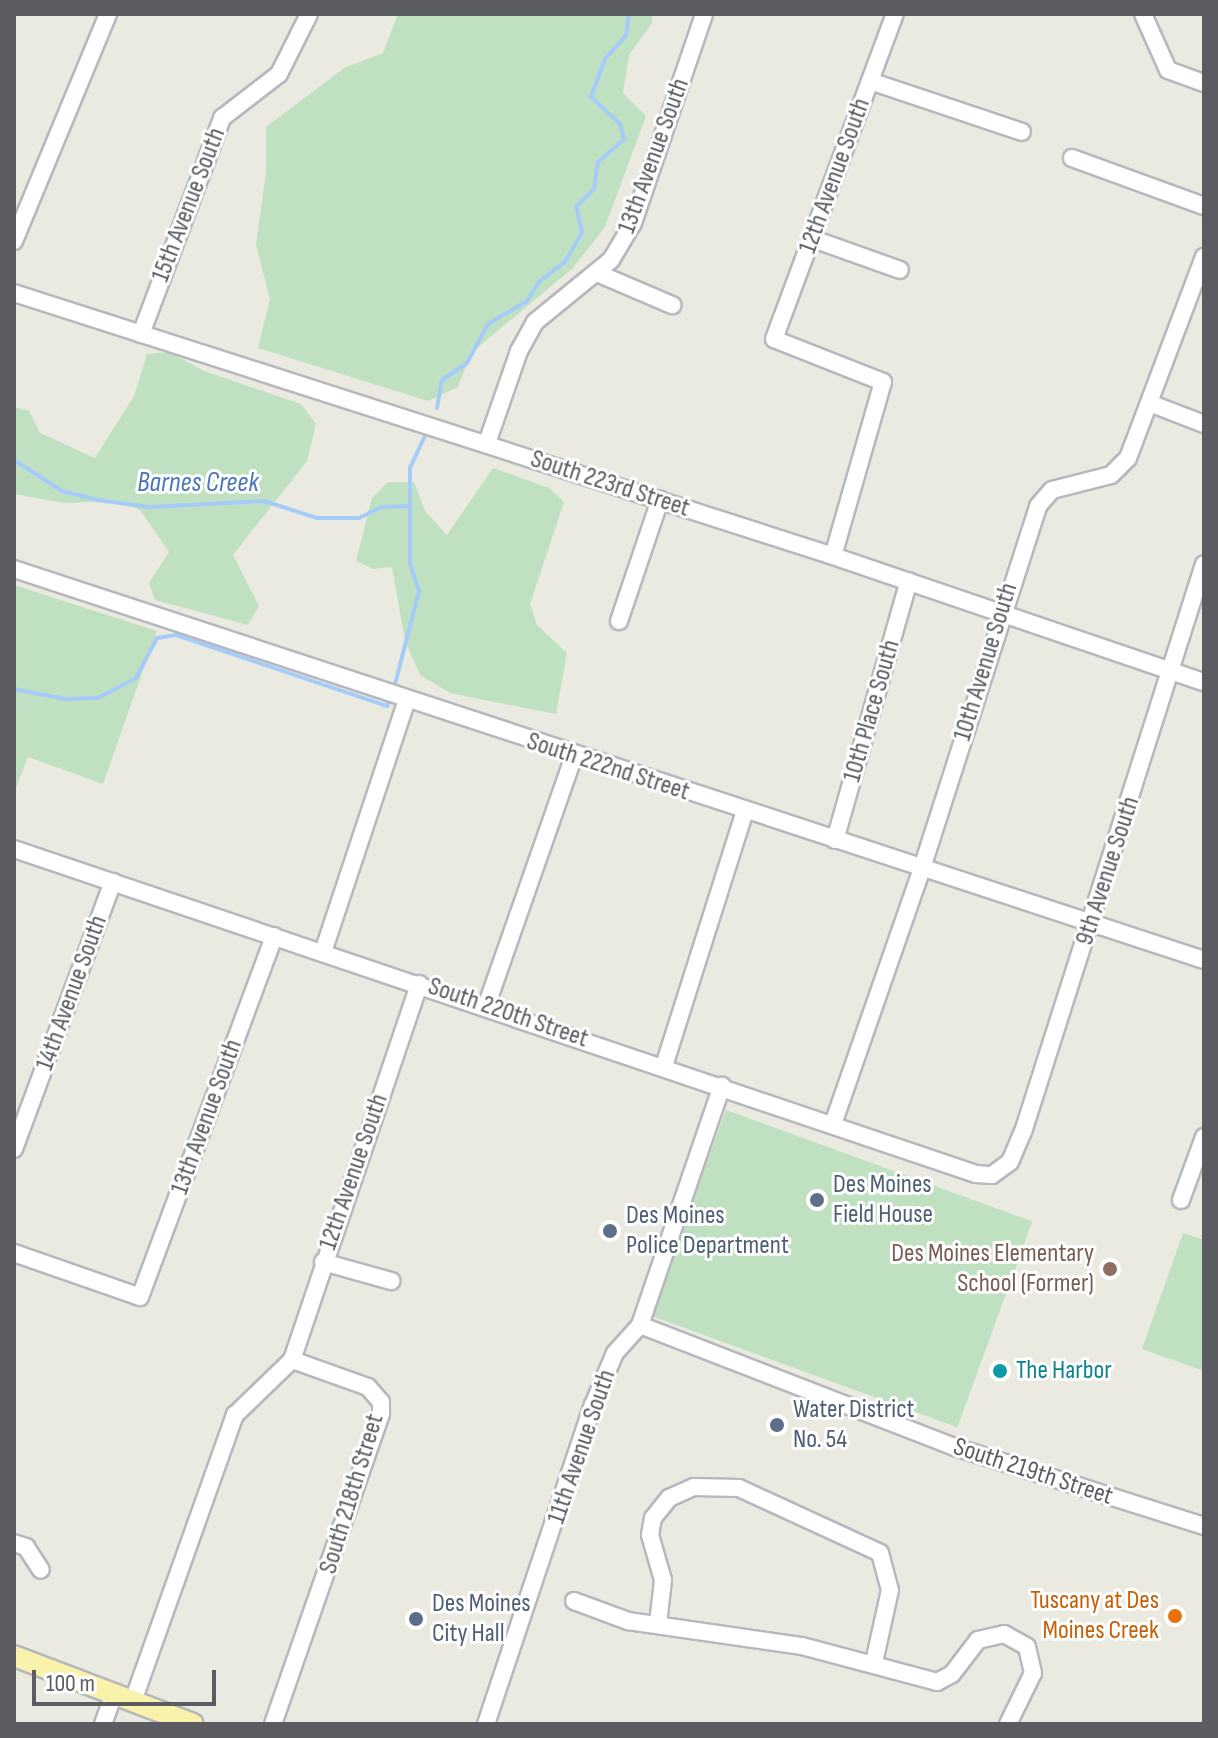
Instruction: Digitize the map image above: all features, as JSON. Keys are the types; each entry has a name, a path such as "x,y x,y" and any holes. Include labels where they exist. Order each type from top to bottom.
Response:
{"main road":[{"path":"14,1656 193,1724"}],"street":[{"path":"14,241 108,14"},
{"name":"15th Avenue South","path":"141,334 222,118 279,74 309,14"},
{"name":"13th Avenue South","path":"487,443 519,351 535,322 597,273 633,223 704,14"},
{"name":"12th Avenue South","path":"833,556 883,382 774,339 895,14"},
{"path":"1143,14 1168,70 1204,83"},
{"path":"870,81 1022,132"},
{"path":"1072,158 1204,206"},
{"path":"813,239 900,270"},
{"name":"10th Avenue South","path":"833,1124 922,868 1001,613 1040,501 1060,486 1118,470 1152,404 1204,257"},
{"path":"597,273 672,305"},
{"name":"South 223rd Street","path":"14,293 833,556 1204,682"},
{"path":"1152,404 1204,424"},
{"path":"619,621 660,500"},
{"name":"9th Avenue South","path":"1000,1172 1018,1146 1204,564"},
{"name":"South 222nd Street","path":"14,569 406,702 1204,960"},
{"name":"10th Place South","path":"835,840 909,581"},
{"path":"323,952 406,702"},
{"path":"486,1007 574,756"},
{"path":"664,1066 745,811"},
{"name":"South 220th Street","path":"14,849 664,1066 976,1174 1000,1172"},
{"name":"14th Avenue South","path":"14,1149 113,882"},
{"name":"13th Avenue South","path":"14,1253 140,1297 274,936"},
{"name":"12th Avenue South","path":"292,1360 419,984"},
{"name":"11th Avenue South","path":"486,1724 593,1405 615,1353 640,1325 722,1086"},
{"path":"1181,1200 1204,1137"},
{"path":"323,1262 391,1281"},
{"name":"South 219th Street","path":"640,1325 955,1447 1204,1526"},
{"path":"103,1724 123,1697 235,1415 292,1360"},
{"name":"South 218th Street","path":"273,1724 381,1413 381,1402 368,1387 292,1360"},
{"path":"658,1624 663,1580 650,1535 653,1518 669,1498 694,1487 739,1488 880,1553 890,1590 874,1662"},
{"path":"14,1543 26,1547 41,1570"},
{"path":"574,1601 628,1621 874,1662 937,1682 952,1674 984,1637 1004,1634 1016,1639 1032,1657 1033,1673 1008,1724"}],"green space":[{"path":"398,14 652,14 652,23 629,55 623,93 646,116 605,227 573,268 471,353 458,387 428,401 258,348 270,299 256,245 266,172 266,127 344,68 383,53"},
{"path":"170,352 204,371 301,404 316,424 307,461 233,555 259,606 248,625 155,600 149,583 169,552 140,510 119,501 64,503 14,494 14,407 29,411 40,433 95,458 134,396 147,354"},
{"path":"493,468 549,488 564,502 530,604 537,625 567,653 556,714 450,693 420,675 405,641 392,567 374,569 356,561 372,498 388,482 414,482 425,511 447,535"},
{"path":"14,585 157,631 103,784 28,757 14,793"},
{"path":"726,1110 1032,1221 957,1427 651,1316"},
{"path":"1183,1233 1204,1240 1204,1371 1142,1349"}],"waterway":[{"name":"Barnes Creek","path":"437,408 442,380 467,363 488,324 527,301 539,282 565,262 582,232 576,207 594,189 598,162 624,139 620,124 591,97 605,59 626,36 629,14"},
{"name":"Barnes Creek","path":"14,460 62,491 98,500 149,507 264,501 317,518 359,518 382,507 410,506 410,468 425,436"},
{"path":"394,688 419,591 410,564 410,506"},
{"path":"14,689 65,699 98,698 136,678 157,638 176,635 387,706 391,697"}],"place":[{"name":"Des Moines Field House","path":"817,1200"},
{"name":"Des Moines Police Department","path":"610,1231"},
{"name":"Des Moines Elementary School (Former)","path":"1110,1269"},
{"name":"The Harbor","path":"1000,1371"},
{"name":"Water District No. 54","path":"777,1425"},
{"name":"Tuscany at Des Moines Creek","path":"1175,1616"},
{"name":"Des Moines City Hall","path":"416,1619"}]}
